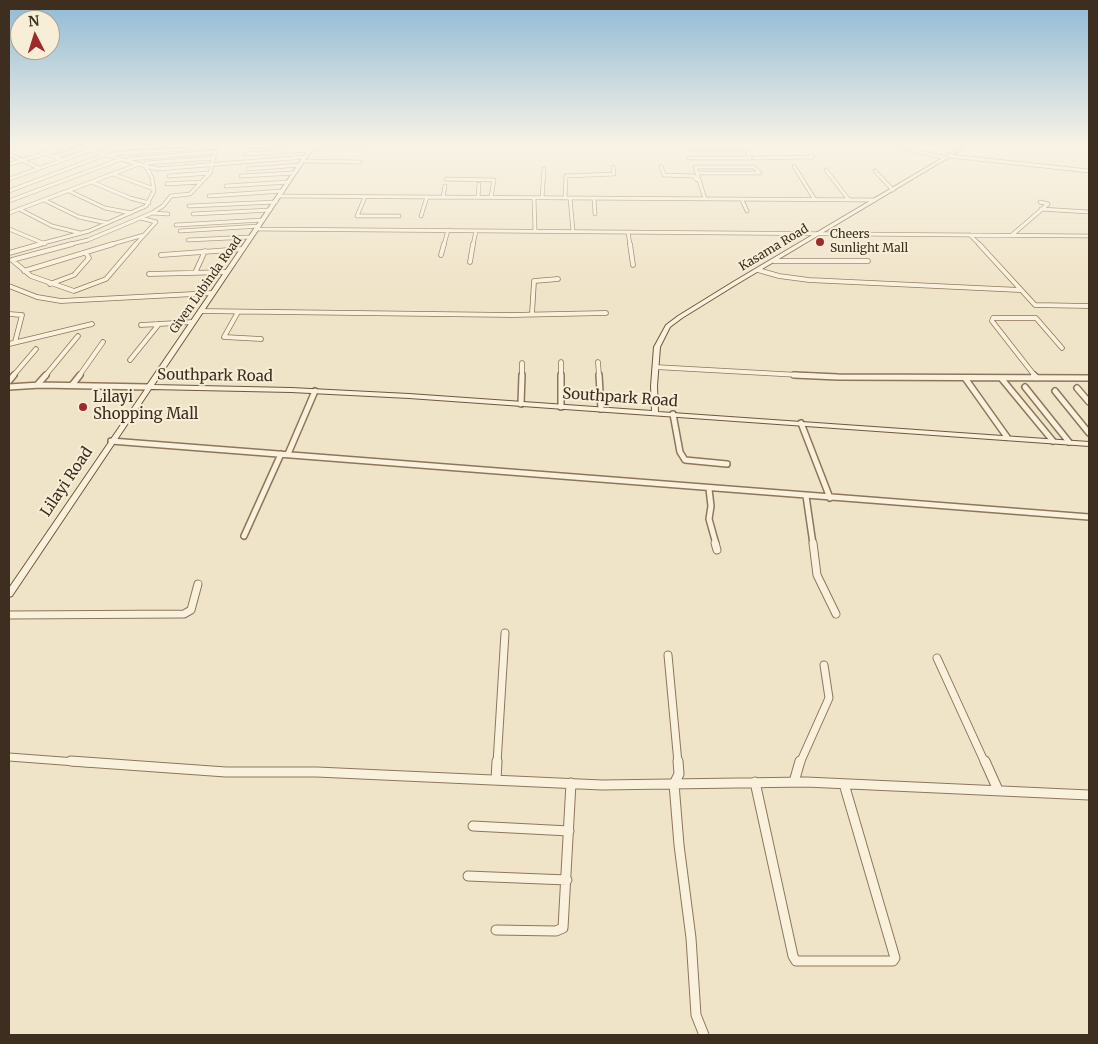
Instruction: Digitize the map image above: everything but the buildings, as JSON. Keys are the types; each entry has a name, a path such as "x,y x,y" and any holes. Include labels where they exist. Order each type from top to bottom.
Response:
{"street":[{"path":"9,201 31,193"},
{"path":"9,213 66,193"},
{"path":"74,193 105,208 132,213"},
{"path":"117,193 130,198 149,202"},
{"path":"10,252 45,244 108,223 132,213 149,202 153,193"},
{"path":"141,218 156,222 106,279 74,291 50,284 24,271 12,260 88,240 152,213 163,206 171,196 191,193"},
{"path":"443,197 444,193"},
{"path":"478,193 478,197"},
{"path":"491,197 492,193"},
{"path":"542,193 542,198"},
{"path":"565,193 565,198"},
{"path":"702,193 704,199"},
{"path":"702,193 704,199"},
{"path":"811,193 815,200"},
{"path":"843,193 849,200"},
{"name":"Kasama Road","path":"655,413 657,347 668,326 888,193"},
{"path":"208,196 281,194 365,197 875,200"},
{"name":"Given Lubinda Road","path":"148,387 281,194"},
{"path":"365,197 357,216 399,216"},
{"path":"421,216 427,197"},
{"path":"534,198 535,231"},
{"path":"570,198 572,231"},
{"path":"594,198 596,214"},
{"path":"742,200 746,211"},
{"path":"46,201 79,217 108,223"},
{"path":"189,206 276,202"},
{"path":"1012,235 1048,204 1040,202"},
{"path":"1041,209 1089,212"},
{"path":"19,210 52,226 82,233"},
{"path":"193,214 270,210"},
{"path":"152,213 168,214"},
{"path":"176,225 263,220"},
{"path":"9,228 20,235 45,244"},
{"path":"180,231 258,228 1089,236"},
{"path":"441,255 448,230"},
{"path":"470,262 476,231"},
{"path":"628,232 633,265"},
{"path":"24,271 144,235"},
{"path":"970,235 1020,290 1037,305 1089,306"},
{"path":"188,240 252,237"},
{"path":"161,255 243,249"},
{"path":"195,273 205,251"},
{"path":"50,284 74,275 89,258 86,252"},
{"path":"774,261 868,261"},
{"path":"758,270 779,276 809,280 1020,290"},
{"path":"149,274 227,272"},
{"path":"532,314 534,281 558,279"},
{"path":"9,288 43,301 212,294"},
{"path":"69,301 74,291"},
{"path":"200,311 606,313"},
{"path":"238,312 224,337 261,340"},
{"path":"9,314 22,315 15,342"},
{"path":"1037,378 992,321 993,318 1036,318 1062,348"},
{"path":"141,325 192,322"},
{"path":"9,344 92,324"},
{"path":"130,360 159,324"},
{"path":"37,385 78,336"},
{"path":"72,385 103,342"},
{"path":"9,381 36,349"},
{"path":"520,404 522,362"},
{"path":"561,362 561,407"},
{"path":"598,362 601,409"},
{"path":"655,367 772,375 1089,378"},
{"path":"965,378 1007,437"},
{"path":"1001,378 1053,441"},
{"path":"9,387 72,385 148,387"},
{"name":"Southpark Road","path":"148,387 315,391 1007,437 1088,445"},
{"name":"Lilayi Road","path":"9,594 148,387"},
{"path":"1025,387 1070,442"},
{"path":"1077,388 1089,402"},
{"path":"288,454 315,391"},
{"path":"1054,391 1089,433"},
{"path":"673,414 680,452 685,460 727,464"},
{"path":"801,423 830,498"},
{"path":"111,441 709,489 1089,517"},
{"path":"244,536 281,454"},
{"path":"709,489 712,506 709,519 716,550"},
{"path":"806,496 817,575 836,614"},
{"path":"9,615 184,614 191,610 198,584"},
{"path":"496,780 505,633"},
{"path":"668,655 678,774 674,784 684,889 692,946 696,1015 704,1035"},
{"path":"937,658 998,790"},
{"path":"794,782 804,750 825,710 828,698 828,681 824,665"},
{"path":"9,757 226,772 317,772 570,783 794,782 1089,795"},
{"path":"755,782 793,956 796,961 893,962 894,958 844,784"},
{"path":"496,930 556,931 563,928 565,923 570,783"},
{"path":"474,826 569,830"},
{"path":"468,876 567,880"}],"place":[{"name":"Cheers Sunlight Mall","path":"820,242"},
{"name":"Lilayi Shopping Mall","path":"83,407"}]}
